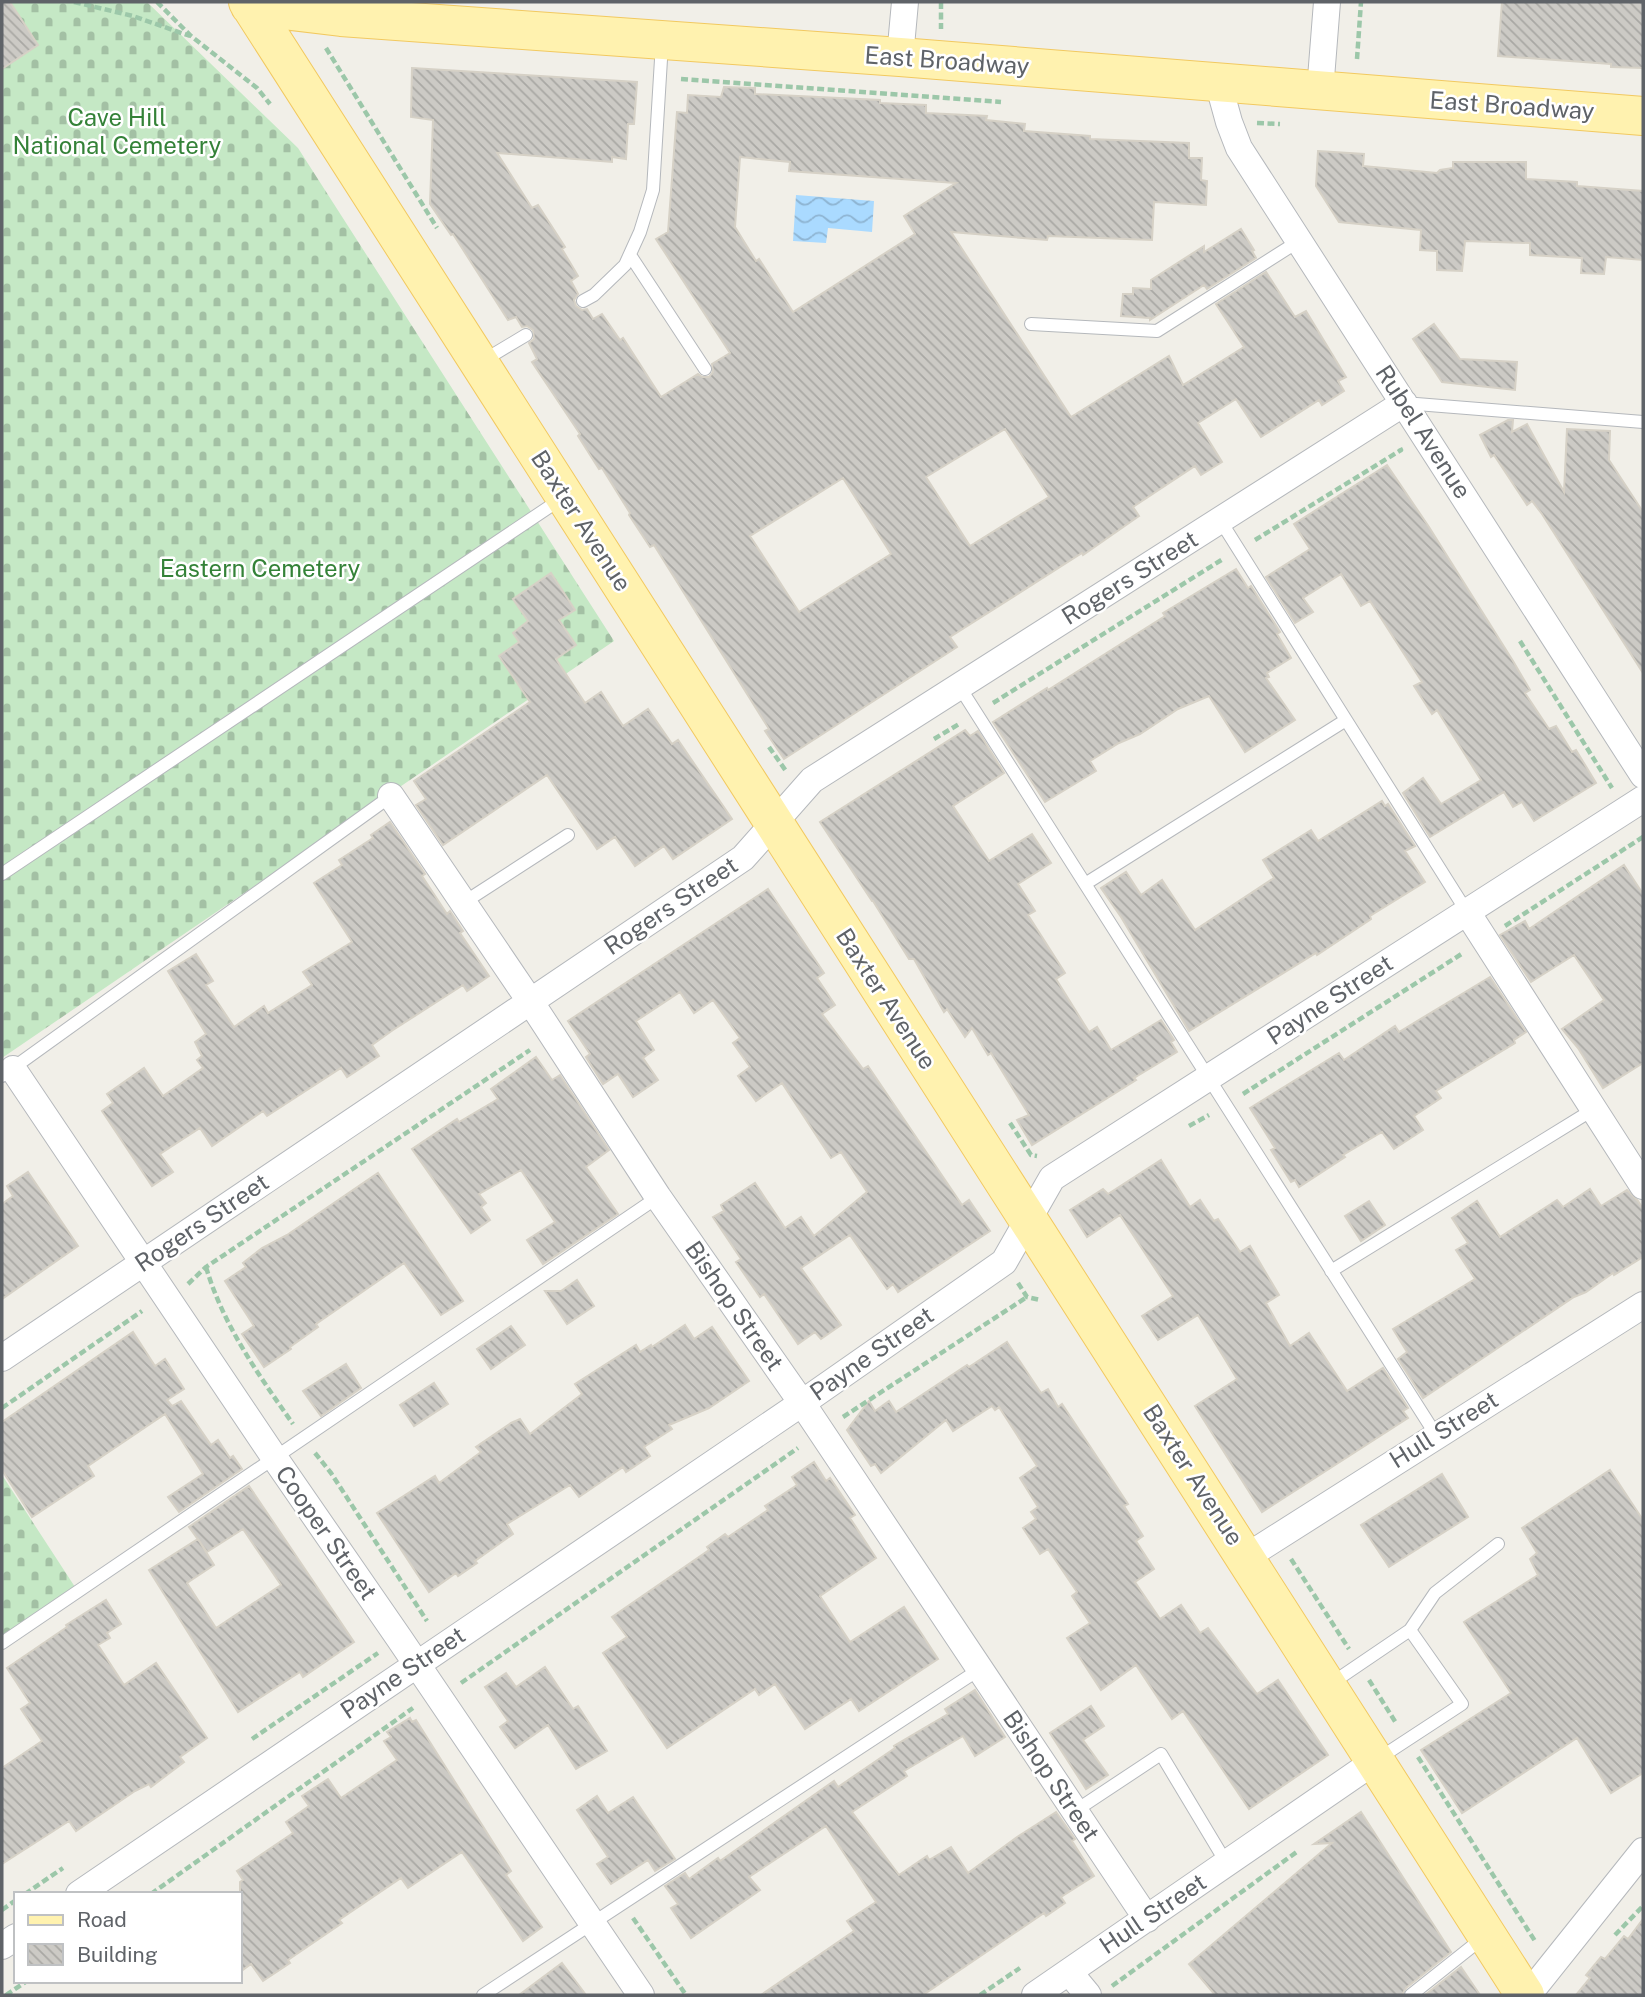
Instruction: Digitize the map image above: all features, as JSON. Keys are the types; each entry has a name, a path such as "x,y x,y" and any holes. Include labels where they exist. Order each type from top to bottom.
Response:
{"main road":[{"name":"East Broadway","path":"248,3 334,21 416,16 662,40 1643,116"},
{"name":"Baxter Avenue","path":"248,3 1527,1995"}],"street":[{"path":"900,57 905,2"},
{"path":"1320,91 1327,2"},
{"name":"Rubel Avenue","path":"1218,82 1239,148 1643,775"},
{"name":"Rogers Street","path":"2,1359 743,858 812,780 1404,403"},
{"name":"Bishop Street","path":"391,796 658,1197 802,1403 1147,1919"},
{"name":"Payne Street","path":"82,1892 802,1403 1004,1262 1052,1178 1635,805"},
{"path":"1467,912 1643,1186"},
{"name":"Cooper Street","path":"8,1073 144,1262 641,1995"},
{"name":"Hull Street","path":"1247,1557 1643,1305"},
{"name":"Hull Street","path":"1035,1995 1375,1761"},
{"path":"1527,1995 1643,1851"},
{"path":"1069,1972 1099,1991"}],"lane":[{"path":"583,301 594,295 625,265 640,232 653,190 662,40"},
{"path":"1031,324 1157,331 1299,240"},
{"path":"630,255 705,369"},
{"path":"479,363 526,335"},
{"path":"1404,403 1643,422"},
{"path":"2,874 565,496"},
{"path":"1220,520 1467,912"},
{"path":"959,686 1436,1435"},
{"path":"1085,884 1346,720"},
{"path":"8,1073 391,796"},
{"path":"463,903 568,835"},
{"path":"1331,1270 1594,1109"},
{"path":"2,1643 658,1197"},
{"path":"1327,1685 1410,1630 1435,1593 1498,1544"},
{"path":"1375,1761 1462,1704 1410,1630"},
{"path":"483,1995 980,1669"},
{"path":"1075,1811 1161,1754 1227,1864"},
{"path":"1411,1995 1486,1935"}],"path":[{"path":"74,2 134,16 191,36"},
{"path":"941,2 941,30"},
{"path":"1357,59 1361,2"},
{"path":"328,52 334,21"},
{"path":"334,21 328,52 443,238"},
{"path":"257,88 291,71"},
{"path":"1401,450 1408,462"},
{"path":"1179,1132 1226,1105 1643,837 1635,805 1516,634"},
{"path":"2,1408 137,1313 170,1300 206,1267 538,1045 547,1028"},
{"path":"154,1892 415,1706 439,1696 463,1681 821,1432 1027,1297"},
{"path":"463,1681 468,1688"},
{"path":"1099,1991 1302,1848"},
{"path":"620,1903 686,1995"},
{"path":"6,1995 24,1983"}],"green space":[{"name":"Eastern Cemetery","path":"2,2 147,2 298,148 614,641 2,1058"},
{"path":"2,1475 75,1587 2,1638"}],"water":[{"path":"796,195 874,201 872,232 828,228 826,243 793,241"}],"building":[{"path":"2,2 10,2 38,45 2,69"},
{"path":"1502,2 1643,2 1643,68 1498,56"},
{"path":"412,68 637,82 634,124 628,124 626,159 612,157 612,162 497,153 532,208 538,205 565,247 562,249 578,276 571,281 578,294 574,300 576,306 582,310 587,309 593,319 602,314 620,340 623,338 661,397 698,374 709,377 713,372 712,364 730,353 656,239 668,232 677,112 687,113 688,95 721,97 724,87 755,88 755,94 926,105 926,113 987,116 986,120 1025,124 1024,131 1090,136 1090,139 1189,143 1189,158 1202,158 1201,180 1207,181 1206,205 1154,202 1152,240 1048,236 1047,240 951,232 1071,417 1169,356 1183,385 1244,347 1216,304 1266,272 1295,317 1306,311 1346,377 1338,381 1344,391 1322,405 1319,400 1261,437 1236,399 1198,423 1222,462 1201,475 1195,466 1133,507 1139,516 1083,555 1082,553 950,637 957,647 784,759 765,731 769,729 654,545 650,547 532,362 537,359 529,343 534,339 533,330 527,326 522,327 516,317 508,320 453,234 451,235 430,204 433,120 411,117","holes":["740,157 790,162 789,171 956,183 904,216 915,234 793,312 735,227","1005,429 1049,497 970,546 926,477","843,478 891,554 799,612 750,536"]},
{"path":"1318,151 1364,154 1363,166 1437,173 1453,168 1453,162 1526,162 1526,179 1577,182 1577,186 1643,191 1643,260 1606,257 1604,274 1581,273 1582,258 1530,255 1530,243 1465,241 1462,271 1437,270 1437,251 1420,250 1421,230 1339,222 1316,186"},
{"path":"1241,229 1256,258 1207,289 1204,285 1150,320 1121,316 1123,294 1133,294 1133,288 1151,289 1151,280 1204,246 1204,252"},
{"path":"1434,324 1460,359 1517,362 1515,390 1442,382 1413,339"},
{"path":"1513,420 1512,432 1527,424 1564,492 1567,429 1610,431 1609,460 1643,512 1643,673 1542,514 1532,501 1527,505 1494,455 1491,457 1480,435"},
{"path":"1387,465 1513,661 1530,690 1525,693 1549,729 1556,726 1572,752 1576,750 1596,783 1534,821 1522,802 1513,807 1504,792 1430,837 1403,793 1423,778 1441,804 1481,780 1437,710 1432,714 1414,686 1422,682 1370,601 1361,606 1341,574 1303,598 1313,612 1295,623 1266,577 1310,549 1294,524"},
{"path":"1236,569 1248,588 1251,586 1280,632 1277,634 1291,658 1267,673 1269,677 1266,678 1295,720 1245,752 1209,696 1178,709 1140,734 1090,761 1096,771 1045,802 993,722 1047,688 1048,690 1165,616 1163,613"},
{"path":"551,573 575,610 559,620 576,645 556,659 585,703 601,692 623,726 648,709 672,744 678,740 732,819 673,859 664,846 635,866 615,837 597,849 547,775 443,845 416,805 426,799 414,781 530,702 499,656 519,642 513,633 528,621 513,599"},
{"path":"965,730 970,736 978,731 1004,773 953,806 989,861 1032,834 1051,863 1018,884 1035,911 1028,915 1065,973 1056,979 1089,1032 1097,1027 1111,1050 1161,1020 1174,1040 1171,1042 1177,1052 1032,1145 1017,1120 1029,1115 991,1053 988,1055 972,1028 965,1037 947,1009 944,1012 914,959 909,959 820,822"},
{"path":"1382,801 1385,806 1388,804 1415,846 1405,851 1425,882 1370,916 1371,919 1317,955 1316,953 1189,1031 1101,888 1126,872 1141,895 1162,880 1195,930 1274,878 1263,860 1311,830 1318,841"},
{"path":"390,822 425,874 422,876 447,914 450,911 463,931 460,933 489,976 467,991 463,985 393,1030 372,1045 379,1056 347,1077 341,1068 267,1116 263,1111 212,1146 200,1128 160,1154 173,1172 152,1186 102,1111 113,1103 107,1094 144,1068 163,1096 203,1068 197,1060 202,1056 195,1042 206,1034 168,971 196,954 213,981 206,985 234,1027 264,1006 268,1013 312,985 303,972 352,942 314,883 342,865 339,860 373,838 371,835"},
{"path":"1624,865 1643,894 1643,1063 1603,1088 1578,1048 1562,1029 1604,1000 1574,955 1531,982 1500,935 1525,921 1529,929"},
{"path":"768,889 824,973 817,978 835,1005 822,1014 863,1069 868,1066 962,1205 969,1200 990,1231 898,1292 893,1284 887,1289 850,1235 801,1268 841,1325 821,1339 815,1332 798,1344 764,1294 760,1297 736,1262 741,1259 713,1217 724,1211 721,1205 755,1183 785,1228 801,1217 814,1236 867,1192 841,1152 831,1158 782,1083 756,1101 738,1076 750,1067 733,1043 740,1038 713,1000 694,1013 680,992 636,1021 654,1050 643,1058 658,1080 633,1097 618,1074 603,1084 586,1057 590,1054 568,1021"},
{"path":"1490,977 1526,1032 1514,1040 1515,1043 1436,1091 1441,1098 1414,1116 1423,1130 1394,1149 1382,1132 1343,1155 1345,1157 1299,1187 1295,1180 1291,1182 1271,1150 1275,1148 1250,1108 1339,1053 1344,1060 1395,1026 1399,1032"},
{"path":"536,1057 552,1080 560,1075 609,1150 586,1167 618,1214 543,1264 527,1240 555,1222 521,1170 479,1194 486,1203 481,1207 490,1220 471,1233 412,1149 457,1119 459,1122 498,1099 491,1089"},
{"path":"1161,1160 1190,1207 1200,1200 1214,1221 1218,1219 1240,1252 1250,1246 1279,1295 1266,1303 1290,1346 1309,1333 1347,1391 1383,1368 1408,1408 1403,1411 1408,1418 1262,1512 1195,1406 1237,1379 1198,1315 1158,1340 1142,1316 1173,1296 1120,1215 1087,1237 1070,1210 1103,1189 1108,1194"},
{"path":"28,1172 78,1246 2,1299 2,1204 13,1196 7,1186"},
{"path":"378,1173 463,1301 441,1315 404,1263 316,1324 318,1327 264,1367 242,1334 254,1326 225,1281 246,1267 243,1263 262,1248 287,1235"},
{"path":"1590,1189 1601,1206 1627,1190 1638,1201 1643,1209 1643,1257 1574,1297 1423,1398 1398,1359 1407,1352 1393,1329 1475,1279 1456,1250 1468,1243 1452,1218 1477,1201 1500,1237 1557,1200 1563,1207"},
{"path":"1369,1201 1385,1225 1361,1241 1345,1216"},
{"path":"577,1280 594,1306 567,1324 545,1291 561,1291"},
{"path":"685,1325 694,1339 712,1327 749,1381 709,1408 669,1425 672,1429 644,1447 650,1456 626,1472 623,1467 579,1497 570,1485 507,1524 513,1534 475,1561 477,1563 458,1576 456,1573 429,1592 377,1513 435,1476 439,1483 481,1452 476,1447 511,1423 520,1419 530,1434 582,1394 575,1384 636,1345 640,1352"},
{"path":"511,1326 525,1345 491,1369 477,1349"},
{"path":"133,1332 155,1366 165,1359 184,1389 167,1400 172,1406 181,1401 211,1445 218,1440 230,1458 233,1456 242,1469 179,1512 168,1497 203,1474 165,1414 88,1466 94,1476 32,1517 2,1470 2,1422"},
{"path":"1007,1342 1041,1393 1048,1389 1058,1407 1062,1404 1128,1504 1124,1506 1143,1536 1136,1541 1154,1569 1135,1582 1160,1619 1181,1605 1200,1633 1208,1628 1257,1694 1278,1680 1328,1755 1249,1809 1183,1711 1172,1719 1136,1665 1101,1690 1067,1638 1090,1623 1072,1596 1077,1592 1048,1549 1040,1554 1023,1528 1036,1519 1031,1512 1038,1507 1020,1478 1037,1466 999,1407 995,1410 992,1406 953,1431 946,1420 881,1473 875,1464 871,1466 847,1430 869,1401 875,1411 889,1401 896,1412"},
{"path":"346,1364 361,1388 321,1416 303,1391"},
{"path":"434,1383 448,1404 414,1426 400,1405"},
{"path":"814,1462 826,1481 830,1478 855,1515 850,1518 876,1558 820,1596 850,1642 904,1607 938,1659 859,1711 851,1699 805,1729 775,1684 759,1695 755,1689 667,1748 603,1653 627,1637 612,1617 709,1550 707,1547 725,1534 728,1537 768,1510 765,1506 797,1485 792,1477"},
{"path":"1610,1470 1643,1520 1643,1773 1611,1793 1577,1738 1462,1813 1421,1750 1511,1693 1464,1622 1538,1575 1530,1559 1537,1553 1522,1528"},
{"path":"1442,1474 1468,1517 1389,1567 1361,1525"},
{"path":"249,1486 354,1642 303,1677 300,1672 238,1712 149,1570 198,1539 189,1527","holes":["243,1529 281,1585 216,1628 187,1583 214,1565 200,1542 207,1552"]},
{"path":"106,1600 121,1624 107,1633 110,1638 98,1645 124,1685 156,1663 207,1738 180,1757 184,1762 151,1787 149,1784 135,1791 76,1831 69,1821 2,1864 2,1768 42,1741 21,1709 30,1703 7,1668"},
{"path":"545,1667 573,1709 578,1706 607,1751 576,1769 548,1725 515,1748 500,1727 508,1721 485,1687 506,1673 516,1687"},
{"path":"975,1690 1005,1737 975,1756 963,1736 904,1771 907,1776 852,1812 899,1875 927,1856 929,1860 951,1847 968,1873 1056,1812 1075,1839 1072,1841 1094,1876 1061,1897 1065,1903 1046,1916 1044,1913 923,1995 761,1995 854,1931 847,1921 876,1902 826,1826 749,1877 760,1890 691,1938 671,1908 678,1904 665,1886 685,1873 689,1879 718,1858 720,1861 834,1781 838,1787 895,1748 894,1746 948,1714 945,1709"},
{"path":"1091,1706 1104,1726 1083,1740 1108,1775 1086,1789 1050,1733"},
{"path":"410,1718 412,1722 416,1720 511,1871 506,1875 542,1927 523,1941 462,1852 408,1888 401,1878 339,1920 342,1923 288,1960 290,1963 263,1981 251,1964 242,1971 240,1882 243,1880 237,1871 293,1833 286,1822 309,1806 302,1796 328,1779 341,1798 397,1760 384,1741 391,1737 387,1732"},
{"path":"597,1796 608,1813 633,1797 675,1859 655,1871 648,1860 611,1884 597,1864 608,1857 577,1810"},
{"path":"1361,1812 1451,1952 1406,1988 1402,1995 1215,1995 1189,1964 1332,1843 1314,1844"},
{"path":"1643,1919 1643,1995 1576,1995 1590,1978 1586,1975 1601,1957 1605,1959 1624,1936 1628,1939"},
{"path":"562,1963 586,1995 519,1995"},
{"path":"1461,1967 1480,1995 1425,1995"}],"park label":[{"name":"Cave Hill National Cemetery","path":"117,132"}]}
